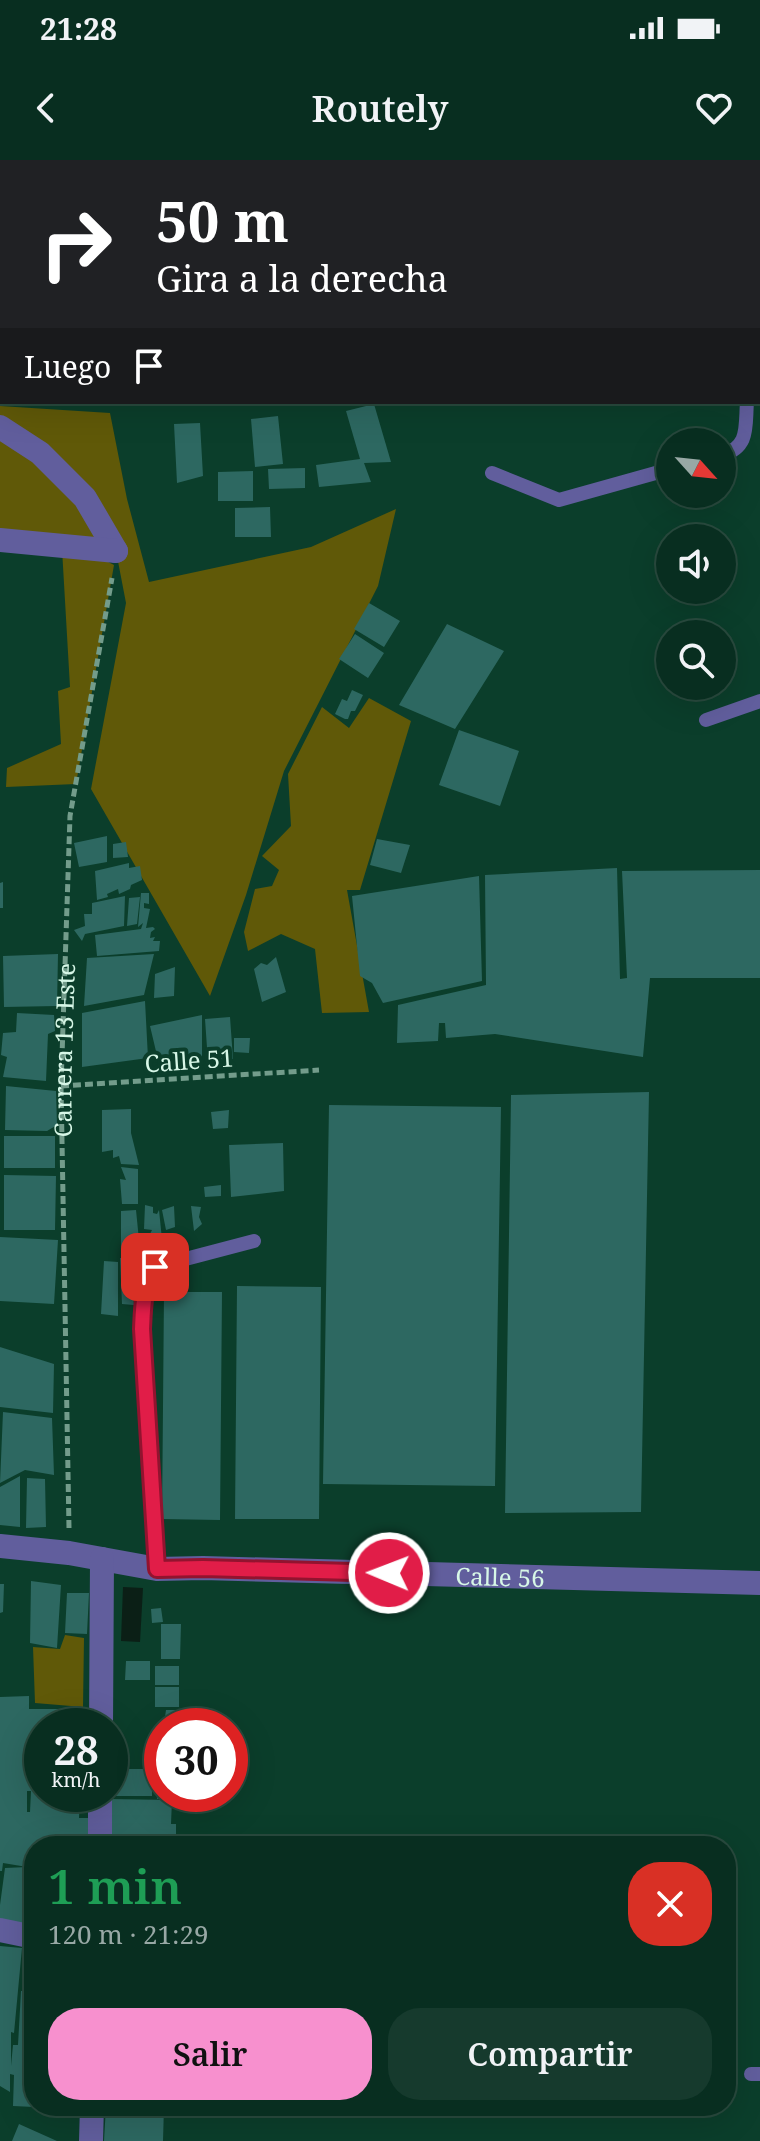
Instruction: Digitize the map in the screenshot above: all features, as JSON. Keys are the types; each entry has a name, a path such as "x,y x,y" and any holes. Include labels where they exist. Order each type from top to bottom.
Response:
{"street":[{"path":"0,427 40,453 85,498 116,551"},
{"path":"0,540 116,551"},
{"name":"Calle 56","path":"0,1546 69,1553 157,1569 760,1583"},
{"path":"101,1708 102,1559"},
{"path":"100,1812 100,1836"},
{"path":"0,1930 24,1935"},
{"path":"91,2141 92,2116"}],"lane":[{"path":"736,448 744,438 747,404"},
{"path":"492,473 559,500 656,473"},
{"path":"706,720 760,701"},
{"path":"157,1569 142,1329 147,1280 155,1267 254,1241"}],"path":[{"name":"Carrera 13 Este","path":"69,1553 61,1086 70,816 116,551"},
{"name":"Calle 51","path":"61,1086 319,1070"}],"shaded area":[{"path":"0,406 110,413 127,499 149,582 311,547 396,509 378,586 284,771 246,895 210,996 91,789 126,603 116,551 85,550 114,565 76,784 6,787 7,768 61,744 58,691 70,687 62,549 0,543"},
{"path":"369,698 411,721 360,890 347,890 369,1012 322,1013 315,949 281,934 248,951 244,932 255,889 272,886 279,870 262,856 291,826 288,774 322,707 349,728"},
{"path":"123,1587 143,1588 140,1642 121,1641"},
{"path":"65,1635 84,1638 83,1707 35,1703 33,1647 60,1649"}],"building":[{"path":"374,404 391,462 364,463 371,482 319,487 316,465 360,459 346,411"},
{"path":"278,416 283,464 255,467 251,419"},
{"path":"200,423 203,476 177,483 174,424"},
{"path":"305,468 305,488 269,489 268,469"},
{"path":"253,471 253,501 218,501 218,472"},
{"path":"270,507 271,537 235,537 235,508"},
{"path":"369,603 400,621 384,647 354,629"},
{"path":"447,624 504,651 455,729 399,705"},
{"path":"355,634 384,653 368,678 339,659"},
{"path":"352,690 363,695 355,711 351,711 345,719 335,714 342,699 347,701"},
{"path":"459,730 519,751 500,806 439,785"},
{"path":"107,836 107,862 79,867 74,843"},
{"path":"377,839 410,845 401,873 370,865"},
{"path":"126,842 128,857 113,858 113,844"},
{"path":"129,863 129,868 140,866 142,880 119,894 118,889 107,894 108,897 97,900 95,871"},
{"path":"617,868 620,979 627,978 622,871 760,870 760,978 650,978 643,1057 495,1034 446,1038 445,1023 439,1023 438,1041 397,1043 398,1005 486,985 485,875"},
{"path":"479,876 482,981 383,1003 372,983 360,976 352,896"},
{"path":"3,882 3,908 0,908 0,883"},
{"path":"141,893 149,893 149,904 144,903 144,908 150,909 146,928 155,929 150,938 160,941 159,951 97,956 95,935 141,929 143,923 138,927"},
{"path":"125,896 124,926 85,934 82,941 74,930 85,926 84,914 92,914 92,903"},
{"path":"140,897 137,924 127,926 129,898"},
{"path":"58,954 57,1006 4,1007 3,956"},
{"path":"154,954 144,995 84,1006 87,958"},
{"path":"276,957 286,992 262,1002 254,969 261,963 267,965"},
{"path":"175,967 174,996 154,998 155,974"},
{"path":"145,1001 148,1058 82,1067 82,1013"},
{"path":"17,1013 54,1015 55,1031 48,1034 46,1081 3,1077 7,1057 1,1055 3,1033 16,1032"},
{"path":"202,1015 202,1060 159,1064 150,1026"},
{"path":"230,1017 233,1059 208,1062 205,1019"},
{"path":"234,1038 250,1038 249,1053 234,1052"},
{"path":"6,1086 56,1091 57,1125 47,1131 5,1130"},
{"path":"649,1092 641,1512 505,1513 511,1095"},
{"path":"329,1105 501,1107 495,1486 323,1484"},
{"path":"131,1109 131,1133 139,1165 121,1164 119,1156 113,1158 113,1150 102,1152 102,1110"},
{"path":"229,1110 228,1128 213,1129 211,1112"},
{"path":"4,1136 55,1136 55,1168 4,1168"},
{"path":"283,1143 284,1191 231,1197 229,1145"},
{"path":"121,1167 138,1169 138,1204 122,1204 120,1179 126,1180"},
{"path":"4,1175 56,1176 55,1230 4,1230"},
{"path":"221,1185 221,1196 205,1197 204,1187"},
{"path":"145,1205 153,1207 153,1213 157,1214 159,1210 163,1249 153,1249 153,1252 162,1252 163,1259 145,1263 145,1256 141,1254 145,1233 150,1234 152,1230 144,1229"},
{"path":"174,1206 175,1227 166,1230 162,1210"},
{"path":"191,1206 201,1207 199,1217 202,1224 194,1231"},
{"path":"136,1210 140,1250 121,1253 121,1211"},
{"path":"0,1237 58,1240 54,1304 0,1301"},
{"path":"131,1257 134,1305 122,1304 120,1258"},
{"path":"104,1261 118,1262 118,1316 101,1314"},
{"path":"237,1286 321,1287 319,1519 235,1519"},
{"path":"164,1292 222,1292 220,1520 162,1519"},
{"path":"0,1347 54,1364 53,1413 0,1407"},
{"path":"3,1412 52,1418 54,1475 25,1470 0,1483"},
{"path":"20,1476 20,1527 0,1525 0,1487"},
{"path":"27,1478 45,1479 46,1527 26,1528"},
{"path":"31,1581 61,1585 57,1648 30,1643"},
{"path":"0,1584 4,1584 3,1612 0,1613"},
{"path":"67,1593 89,1593 87,1634 65,1633"},
{"path":"161,1608 163,1622 152,1623 151,1609"},
{"path":"161,1624 181,1624 180,1659 161,1659"},
{"path":"126,1661 150,1661 150,1680 125,1680"},
{"path":"155,1666 179,1666 179,1685 155,1685"},
{"path":"155,1687 179,1687 179,1707 155,1707"},
{"path":"29,1696 29,1708 24,1708 24,1812 79,1812 79,1818 90,1818 89,1836 24,1836 24,1866 3,1863 2,1871 0,1697"},
{"path":"128,1769 144,1769 144,1796 128,1796"},
{"path":"128,1799 144,1800 144,1812 172,1812 171,1824 176,1824 176,1836 104,1836 107,1812 128,1812"},
{"path":"24,1867 24,1931 0,1925 5,1868"},
{"path":"0,1946 22,1948 14,2033 11,2032 11,2066 13,2045 18,2045 24,1979 24,2107 13,2106 14,2075 10,2074 10,2092 0,2086"},
{"path":"105,2116 164,2116 163,2141 104,2141"},
{"path":"19,2124 57,2141 12,2141"}],"route":[{"path":"155,1267 147,1280 142,1329 157,1569 389,1573"}]}
